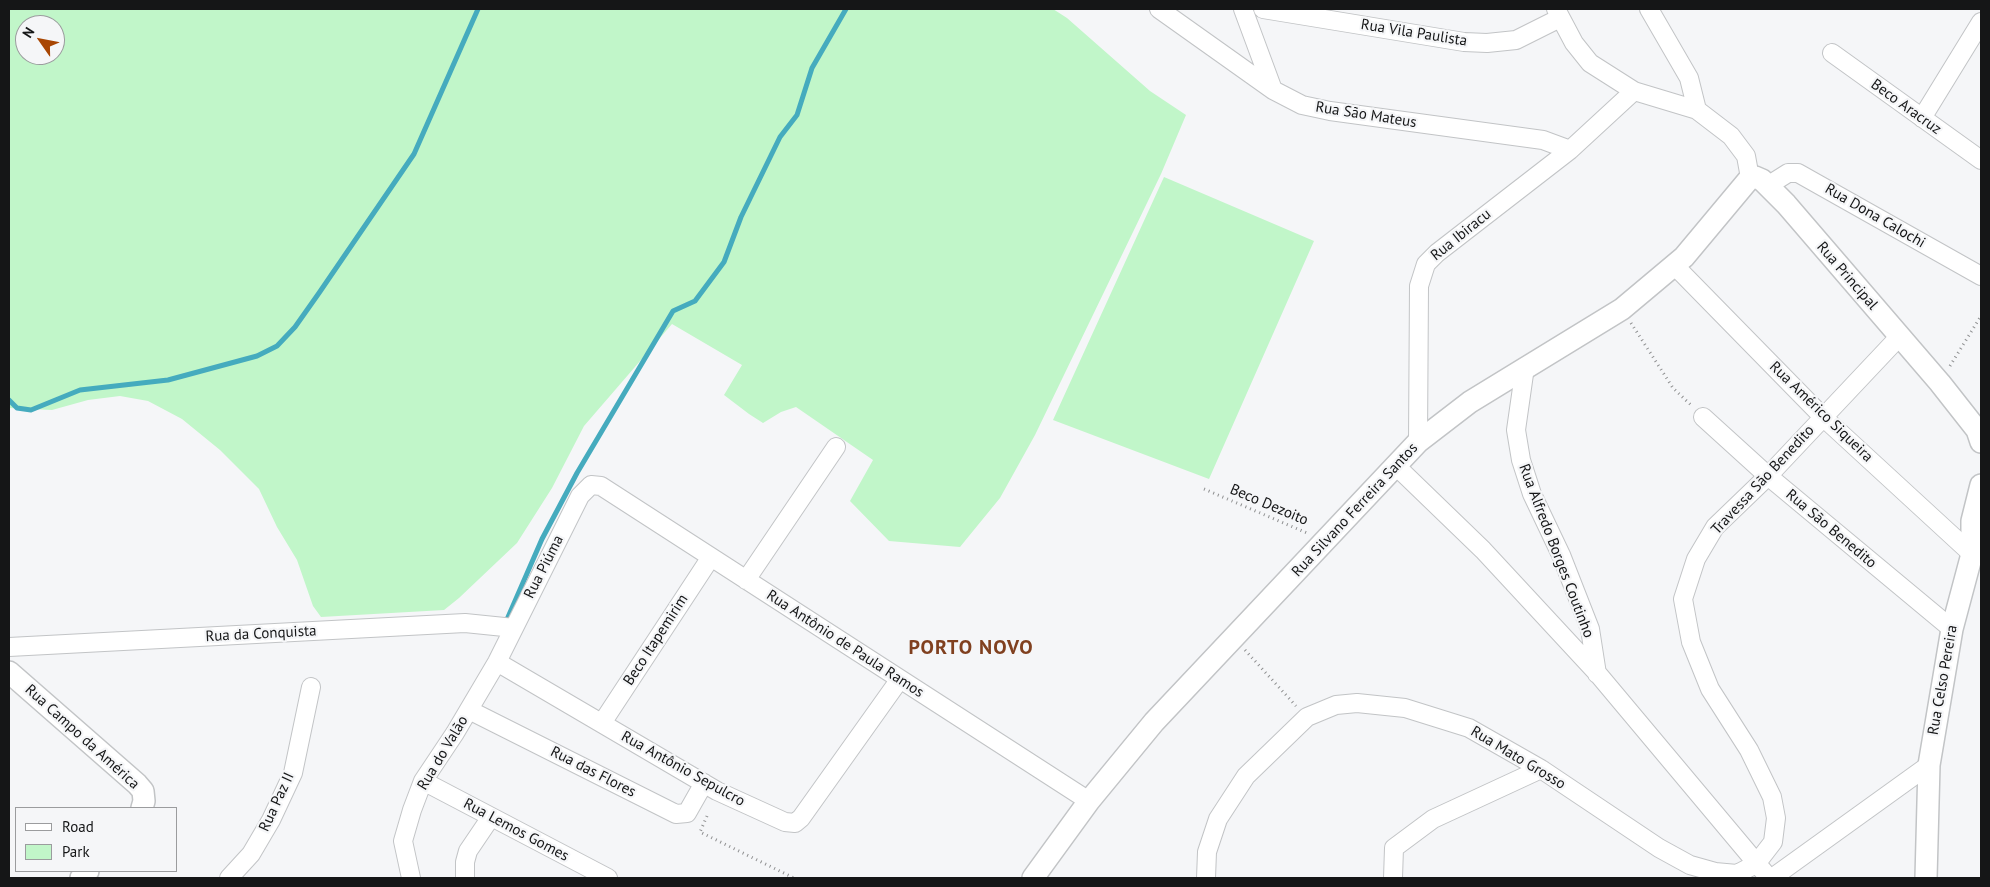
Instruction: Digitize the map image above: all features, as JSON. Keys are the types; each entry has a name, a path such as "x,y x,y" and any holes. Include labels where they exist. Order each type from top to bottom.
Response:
{"street":[{"name":"Rua São Mateus","path":"1159,9 1274,90 1302,105 1330,111 1543,140 1570,150"},
{"path":"1243,9 1274,90"},
{"name":"Rua Vila Paulista","path":"1263,9 1464,42 1487,43 1516,40 1558,13"},
{"path":"1649,9 1689,78 1697,110"},
{"path":"1558,13 1574,43 1590,62 1634,92 1697,110 1731,136 1746,156 1759,182"},
{"path":"1922,118 1981,22"},
{"name":"Beco Aracruz","path":"1832,52 1981,160"},
{"name":"Rua Ibiracu","path":"1418,442 1419,286 1426,264 1436,253 1570,150 1634,92"},
{"name":"Rua Dona Calochi","path":"1759,182 1788,173 1798,173 1981,276"},
{"name":"Rua Silvano Ferreira Santos","path":"1033,878 1090,801 1154,722 1418,442 1470,402 1622,309 1674,265 1759,182"},
{"name":"Rua Principal","path":"1759,182 1940,383"},
{"name":"Rua Américo Siqueira","path":"1674,265 1823,417 1972,554"},
{"name":"Travessa São Benedito","path":"1756,864 1773,842 1776,818 1772,797 1749,750 1710,689 1691,642 1683,599 1696,559 1715,527 1768,476 1899,337"},
{"name":"Rua Alfredo Borges Coutinho","path":"1525,367 1516,430 1521,460 1532,494 1561,555 1590,630 1598,674"},
{"path":"1940,383 1977,430 1981,442"},
{"name":"Rua São Benedito","path":"1703,417 1768,476 1952,629"},
{"path":"746,580 836,447"},
{"name":"Rua Alfredo Borges Coutinho","path":"1395,465 1483,550 1598,674 1756,864 1770,878"},
{"name":"Rua Piúma","path":"497,662 580,496 591,484 601,486"},
{"name":"Rua Celso Pereira","path":"1926,878 1928,765 1952,629 1972,554 1981,485"},
{"name":"Rua Antônio de Paula Ramos","path":"601,486 1090,801"},
{"name":"Beco Itapemirim","path":"602,723 711,557"},
{"name":"Rua da Conquista","path":"9,647 465,624 514,628"},
{"name":"Rua Antônio Sepulcro","path":"497,662 710,787 785,822 795,823 802,818 900,678"},
{"name":"Rua do Valão","path":"411,878 403,841 423,781 469,710 497,662"},
{"name":"Rua Campo da América","path":"9,672 143,790 142,807"},
{"name":"Rua Paz II","path":"229,878 251,854 271,820 293,773 311,687"},
{"name":"Rua Mato Grosso","path":"1206,878 1207,852 1218,819 1246,776 1307,717 1336,705 1357,703 1405,708 1469,728 1541,769 1659,848 1690,865 1715,872 1737,874 1756,864"},
{"name":"Rua das Flores","path":"469,710 676,814 687,813 710,787"},
{"path":"1770,878 1928,765"},
{"path":"1393,878 1394,848 1433,819 1541,769"},
{"name":"Rua Lemos Gomes","path":"423,781 608,878"},
{"path":"465,878 465,862 468,851 491,817"}],"path":[{"path":"1622,309 1674,388 1703,417"},
{"path":"1940,383 1981,316"},
{"name":"Beco Dezoito","path":"1204,489 1326,541"},
{"path":"1234,638 1307,717"},
{"path":"710,787 700,832 794,878"}],"green space":[{"path":"9,9 1053,9 1067,18 1150,91 1186,115 1161,174 1035,435 1000,498 960,547 889,541 850,501 873,460 796,407 781,412 763,423 749,414 724,395 742,365 672,324 584,426 552,488 517,543 444,610 321,617 313,606 297,560 277,527 259,489 220,450 182,419 148,401 120,396 88,400 52,410 9,408"},
{"path":"1164,177 1314,241 1209,479 1053,420"}],"waterway":[{"path":"9,400 17,408 31,410 80,390 168,380 257,356 277,346 295,327 414,154 478,9"},
{"path":"505,624 542,539 577,473 673,311 695,301 724,262 741,217 780,137 797,115 812,68 846,9"}],"district":[{"name":"PORTO NOVO","path":"971,648"}]}
